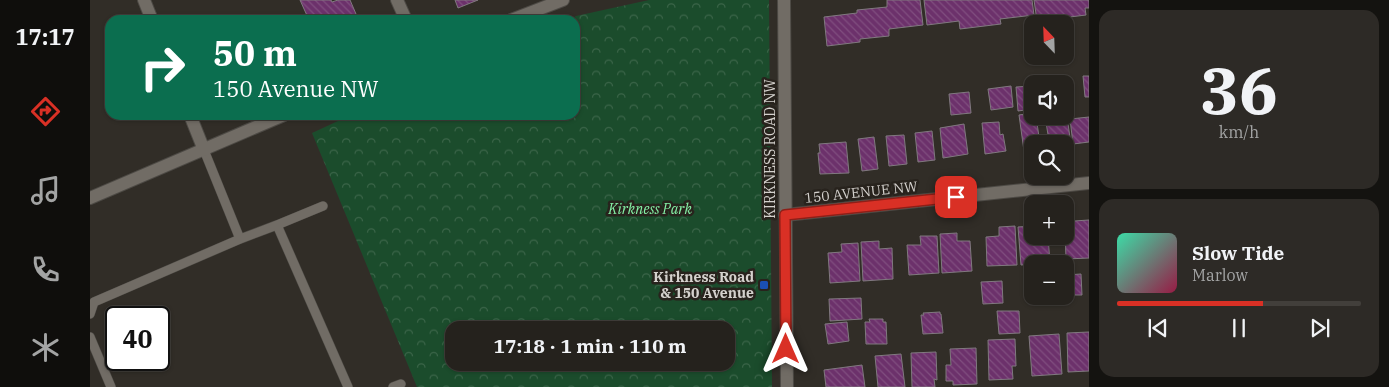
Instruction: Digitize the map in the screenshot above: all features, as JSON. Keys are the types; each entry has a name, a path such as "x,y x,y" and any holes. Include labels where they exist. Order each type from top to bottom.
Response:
{"street":[{"path":"144,0 150,15"},
{"path":"397,0 404,15"},
{"path":"524,15 563,0"},
{"name":"KIRKNESS ROAD NW","path":"784,0 787,387"},
{"path":"192,120 204,150"},
{"path":"90,198 273,120"},
{"name":"150 AVENUE NW","path":"785,215 1089,183"}],"lane":[{"path":"204,150 240,239"},
{"path":"90,314 94,302 240,239 323,206"},
{"path":"277,225 348,387"},
{"path":"90,337 111,387"}],"green space":[{"name":"Kirkness Park","path":"649,0 769,0 772,387 417,387 312,133 340,120 580,120 580,15"}],"building":[{"path":"300,0 331,0 332,2 350,0 356,14 354,15 307,15"},
{"path":"455,0 478,0 458,8"},
{"path":"887,0 920,0 923,25 889,29 889,36 860,39 860,42 827,46 824,17 857,13 857,10 887,7"},
{"path":"924,0 1032,0 1034,15 1000,19 1001,24 960,29 959,21 927,25"},
{"path":"1034,0 1089,0 1089,8 1085,8 1086,15 1036,15"},
{"path":"1083,76 1089,76 1089,97 1085,97"},
{"path":"1011,86 1013,107 991,110 988,89"},
{"path":"1024,86 1024,110 1018,111 1016,87"},
{"path":"969,92 971,113 951,115 949,94"},
{"path":"1024,114 1024,125 1037,125 1039,135 1024,135 1024,151 1019,115"},
{"path":"1089,117 1089,142 1074,144 1074,135 1072,135 1071,125 1074,125 1074,119"},
{"path":"999,122 1000,135 1003,134 1006,151 985,154 982,123"},
{"path":"964,124 968,154 943,158 940,128"},
{"path":"1046,125 1068,125 1070,135 1048,135"},
{"path":"932,131 935,160 918,162 915,133"},
{"path":"904,135 907,164 889,166 886,136"},
{"path":"874,137 878,169 862,171 858,139"},
{"path":"846,142 849,173 820,174 819,144"},
{"path":"1089,220 1089,258 1074,259 1074,255 1066,255 1066,245 1074,245 1074,221"},
{"path":"1015,226 1017,265 987,266 986,237 999,236 999,227"},
{"path":"1018,227 1024,227 1024,245 1049,245 1049,255 1024,255 1024,265 1021,265"},
{"path":"957,233 957,241 970,241 972,271 942,273 940,234"},
{"path":"920,236 937,236 939,273 909,275 907,245 921,245"},
{"path":"879,241 879,249 892,248 893,279 863,281 861,242"},
{"path":"858,243 860,281 830,283 828,253 842,252 841,244"},
{"path":"1074,274 1081,274 1082,295 1074,295"},
{"path":"1002,281 1003,303 983,304 981,282"},
{"path":"861,298 862,319 830,321 829,299"},
{"path":"997,311 1019,311 1020,333 999,334"},
{"path":"940,312 943,333 923,334 921,315 924,315 923,313"},
{"path":"869,319 883,319 883,322 886,322 887,344 866,344 865,322 870,322"},
{"path":"847,322 849,341 828,344 825,324"},
{"path":"1089,332 1089,371 1068,372 1067,333"},
{"path":"1059,334 1062,374 1032,376 1029,336"},
{"path":"1015,339 1016,366 1012,366 1013,379 989,380 988,340"},
{"path":"976,348 977,384 953,385 953,381 946,381 946,365 951,365 950,349"},
{"path":"936,352 937,380 934,379 935,387 912,387 911,353"},
{"path":"901,354 905,387 878,387 875,356"},
{"path":"862,365 865,387 826,387 824,370"}],"place":[{"name":"Kirkness Road & 150 Avenue","path":"764,285"}],"route":[{"path":"786,349 785,215 956,197"}]}
